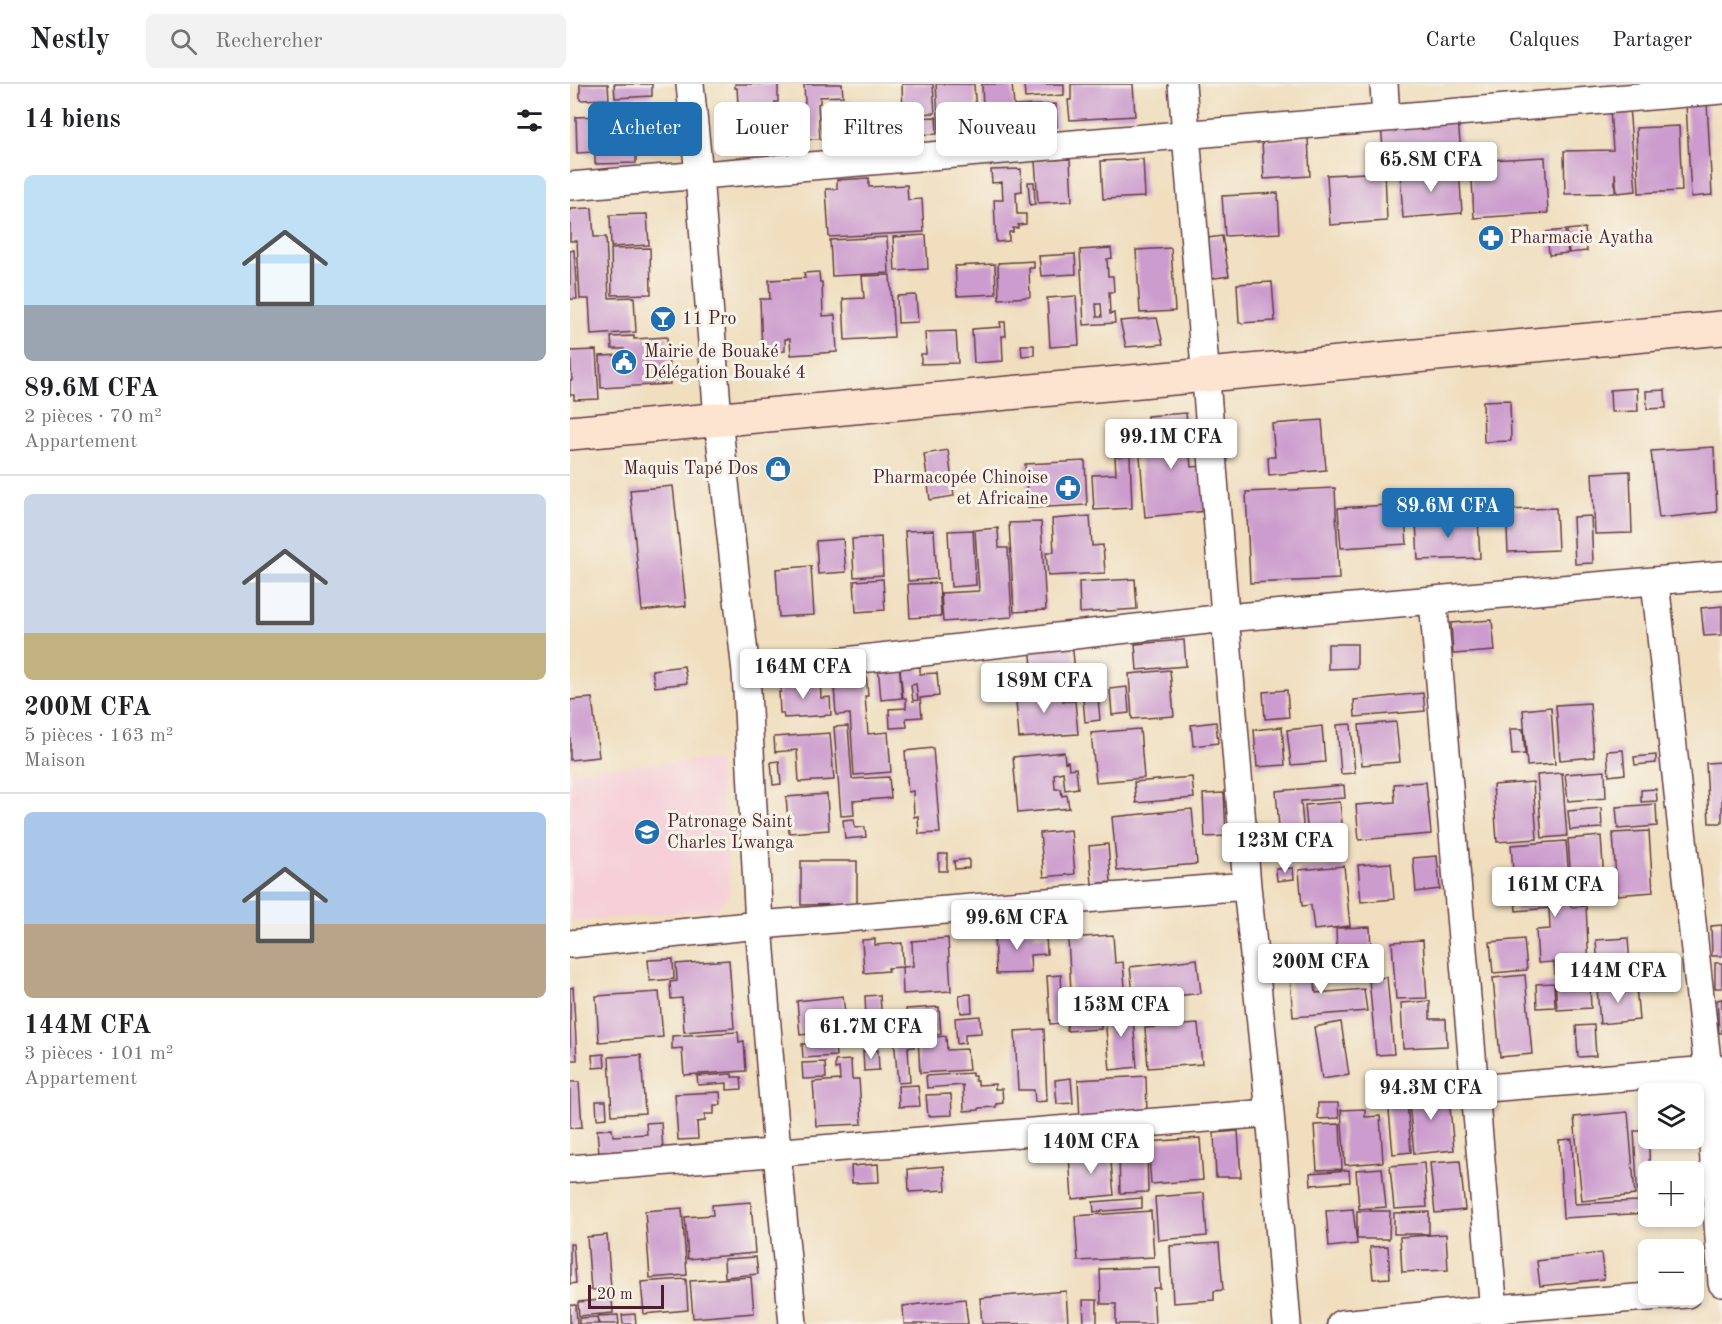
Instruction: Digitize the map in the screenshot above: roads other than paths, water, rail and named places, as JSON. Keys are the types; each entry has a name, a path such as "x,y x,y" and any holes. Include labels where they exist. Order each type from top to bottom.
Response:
{"street":[{"path":"690,84 718,419 746,672 759,926 793,1324"},
{"path":"1182,84 1247,886 1270,1113 1287,1324"},
{"path":"1384,84 1386,118"},
{"path":"570,186 1386,118 1615,91 1722,90"},
{"path":"570,433 1722,328"},
{"path":"746,672 1225,618 1722,575"},
{"path":"1655,581 1715,1070 1722,1283"},
{"path":"1433,600 1495,1316"},
{"path":"570,944 759,926 1247,886"},
{"path":"1474,1089 1715,1070"},
{"path":"570,1169 1270,1113"},
{"path":"1704,1293 1722,1292"},
{"path":"1341,1324 1495,1316 1638,1300"}],"place":[{"name":"Pharmacie Ayatha","path":"1491,238"},
{"name":"11 Pro","path":"663,319"},
{"name":"Mairie de Bouaké Délégation Bouaké 4","path":"624,362"},
{"name":"Maquis Tapé Dos","path":"778,469"},
{"name":"Pharmacopée Chinoise et Africaine","path":"1068,488"},
{"name":"Patronage Saint Charles Lwanga","path":"647,832"}]}
